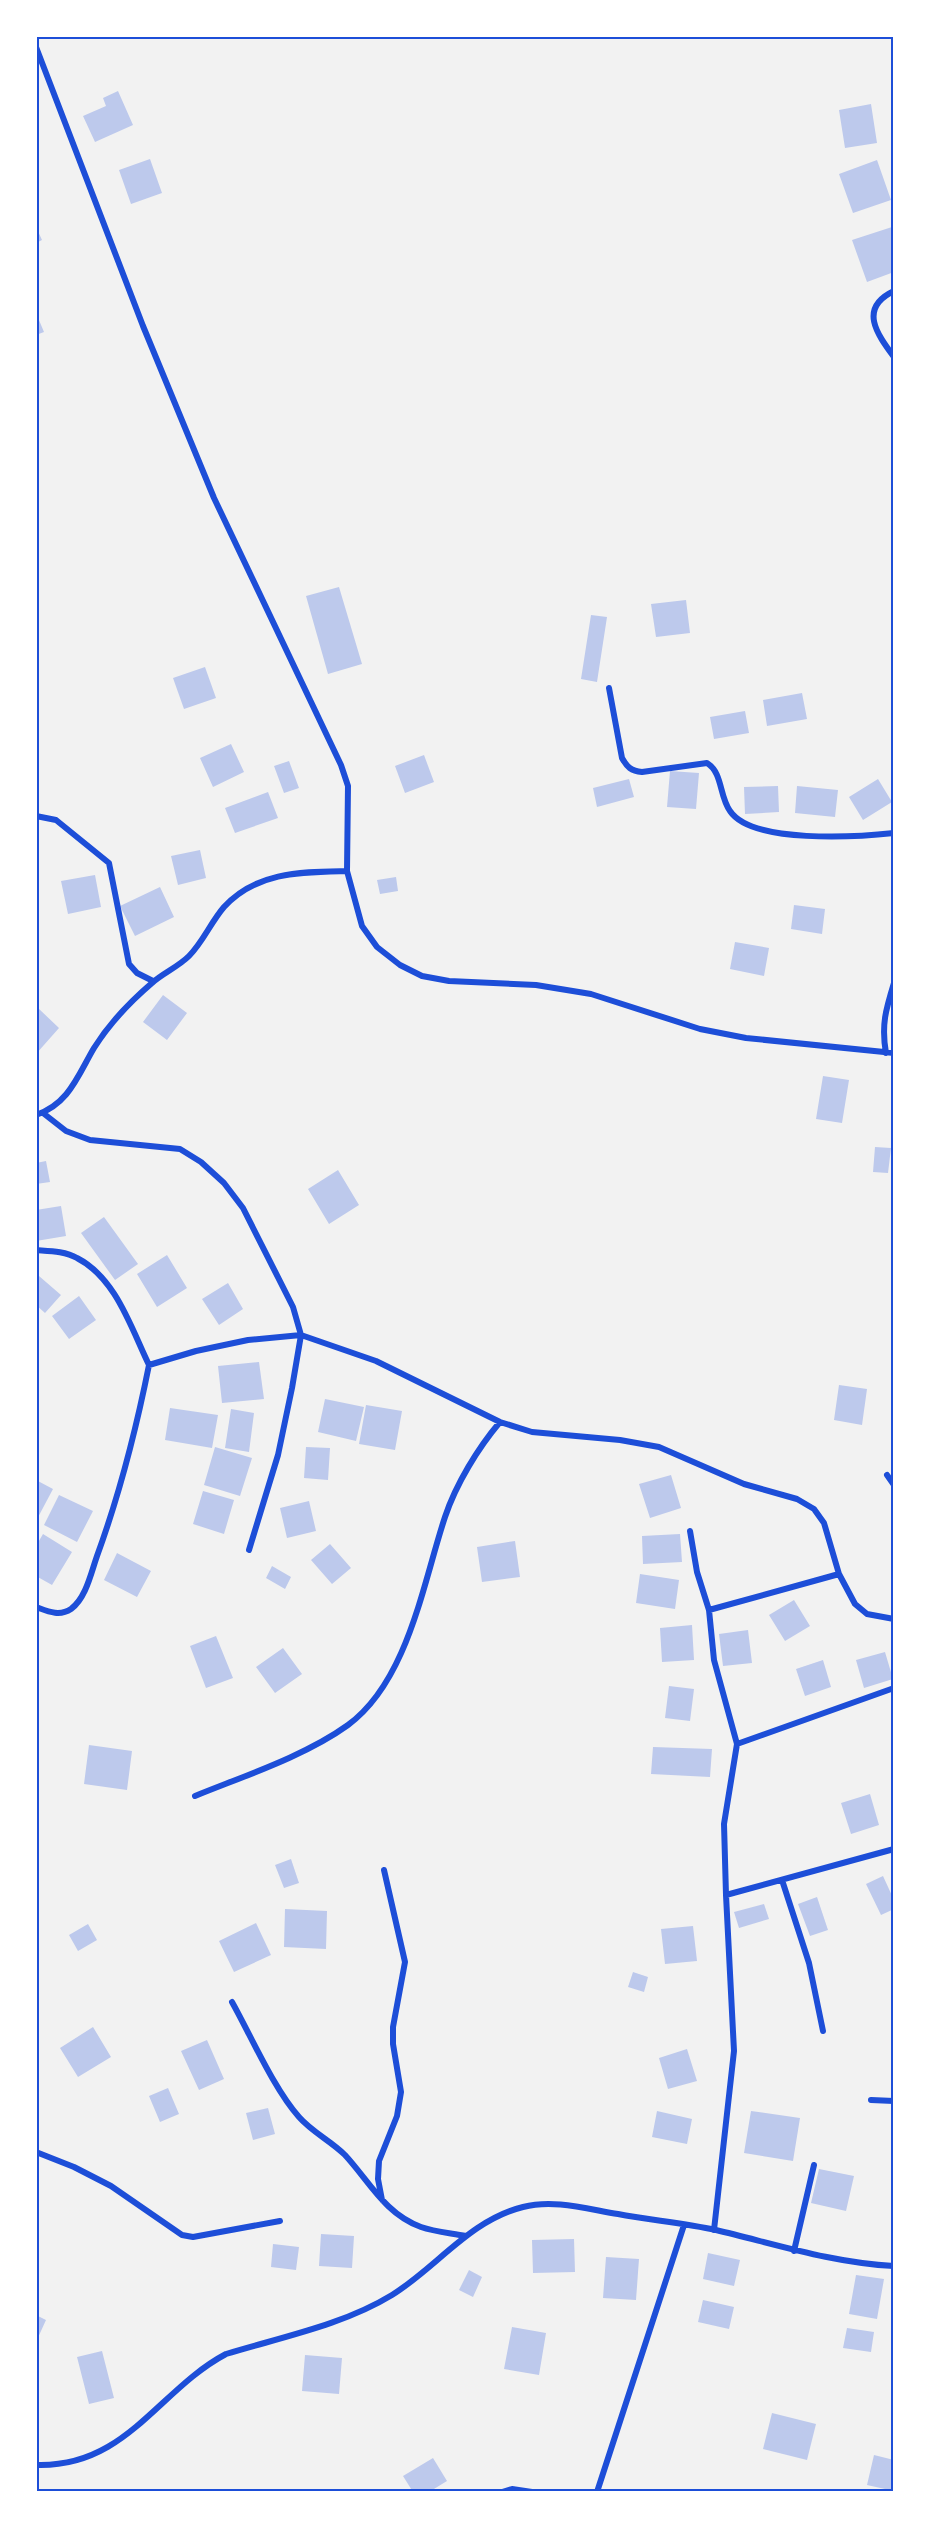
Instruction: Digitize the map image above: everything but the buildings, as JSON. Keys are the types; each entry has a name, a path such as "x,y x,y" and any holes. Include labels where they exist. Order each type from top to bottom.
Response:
{"street":[{"path":"36,47 144,326 214,498 341,765 348,786 347,871 362,926 377,946 400,966 422,976 448,981 558,988 591,994 680,1023 746,1038 894,1053"},
{"path":"894,291 876,305 872,322 894,357"},
{"path":"609,688 622,758 626,766 633,771 642,772 707,763 716,772 729,810 739,821 752,828 832,838 894,833"},
{"path":"36,816 56,820 109,862 129,964 137,973 153,981"},
{"path":"249,1550 278,1455 301,1335 293,1307 243,1208 224,1183 201,1162 180,1149 90,1140 66,1131 40,1114 61,1101 74,1086 100,1041 134,1000 153,981 189,956 225,907 246,889 272,877 296,872 347,871"},
{"path":"886,1053 882,1033 883,1021 894,983"},
{"path":"36,1250 55,1251 76,1257 97,1272 115,1294 149,1365 134,1440 116,1502 82,1596 70,1610 55,1614 36,1607"},
{"path":"149,1365 196,1351 248,1340 301,1335 376,1361 500,1422 532,1432 620,1440 659,1447 744,1484 796,1498 814,1509 824,1523 839,1574 855,1604 867,1614 894,1619"},
{"path":"195,1796 286,1760 348,1725 371,1702 399,1657 407,1637 419,1606 446,1514 480,1446 500,1422"},
{"path":"887,1475 894,1485"},
{"path":"690,1532 697,1572 709,1610 714,1660 737,1744 724,1824 734,2051 714,2230"},
{"path":"709,1610 839,1574"},
{"path":"737,1744 894,1689"},
{"path":"726,1895 894,1849"},
{"path":"382,2201 378,2179 379,2161 397,2116 401,2092 393,2044 393,2027 405,1962 384,1870"},
{"path":"782,1880 809,1963 823,2031"},
{"path":"232,2002 286,2101 300,2119 334,2144 382,2201 398,2216 421,2227 466,2236"},
{"path":"872,2100 894,2101"},
{"path":"36,2152 74,2167 111,2186 183,2235 194,2237 280,2221"},
{"path":"794,2251 814,2165"},
{"path":"36,2465 83,2459 114,2444 141,2424 208,2363 226,2354 354,2315 393,2295 422,2274 466,2236 496,2216 525,2206 558,2204 714,2230 794,2251 872,2265 894,2266"},
{"path":"597,2492 684,2225"},
{"path":"502,2492 512,2489 532,2492"}]}
